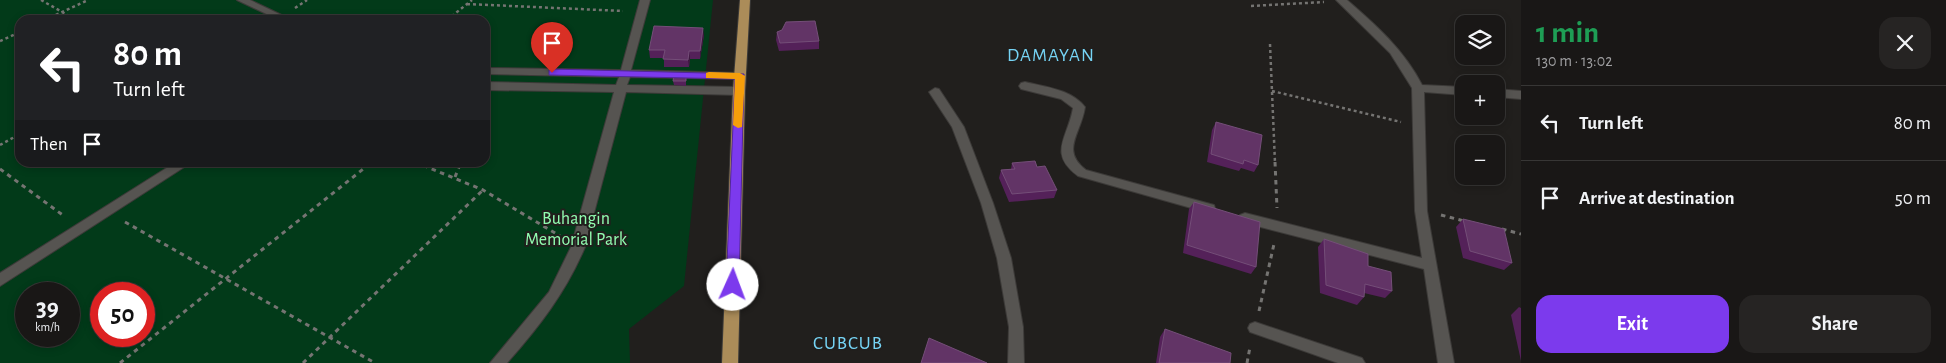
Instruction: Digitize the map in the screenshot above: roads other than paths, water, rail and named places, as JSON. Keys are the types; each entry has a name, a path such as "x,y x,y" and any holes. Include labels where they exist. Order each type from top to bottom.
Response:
{"main road":[{"path":"730,363 740,76 746,0"}],"street":[{"path":"242,0 276,15"},
{"path":"1341,1 1400,57 1418,88 1421,210 1446,363"},
{"path":"498,363 558,293 568,274 578,247 643,6"},
{"path":"490,71 740,76"},
{"path":"511,86 516,72"},
{"path":"490,86 740,91"},
{"path":"1025,86 1065,96 1079,107 1079,115 1067,146 1065,159 1070,166 1090,176 1429,265"},
{"path":"1418,88 1455,90"},
{"path":"935,92 958,127 987,203 1004,258 1016,327 1016,363"},
{"path":"1505,94 1521,95"},
{"path":"0,280 178,167"},
{"path":"1255,328 1357,363"}],"district":[{"name":"DAMAYAN","path":"1051,54"},
{"name":"CUBCUB","path":"848,342"}],"park label":[{"name":"Buhangin Memorial Park","path":"576,228"}]}
